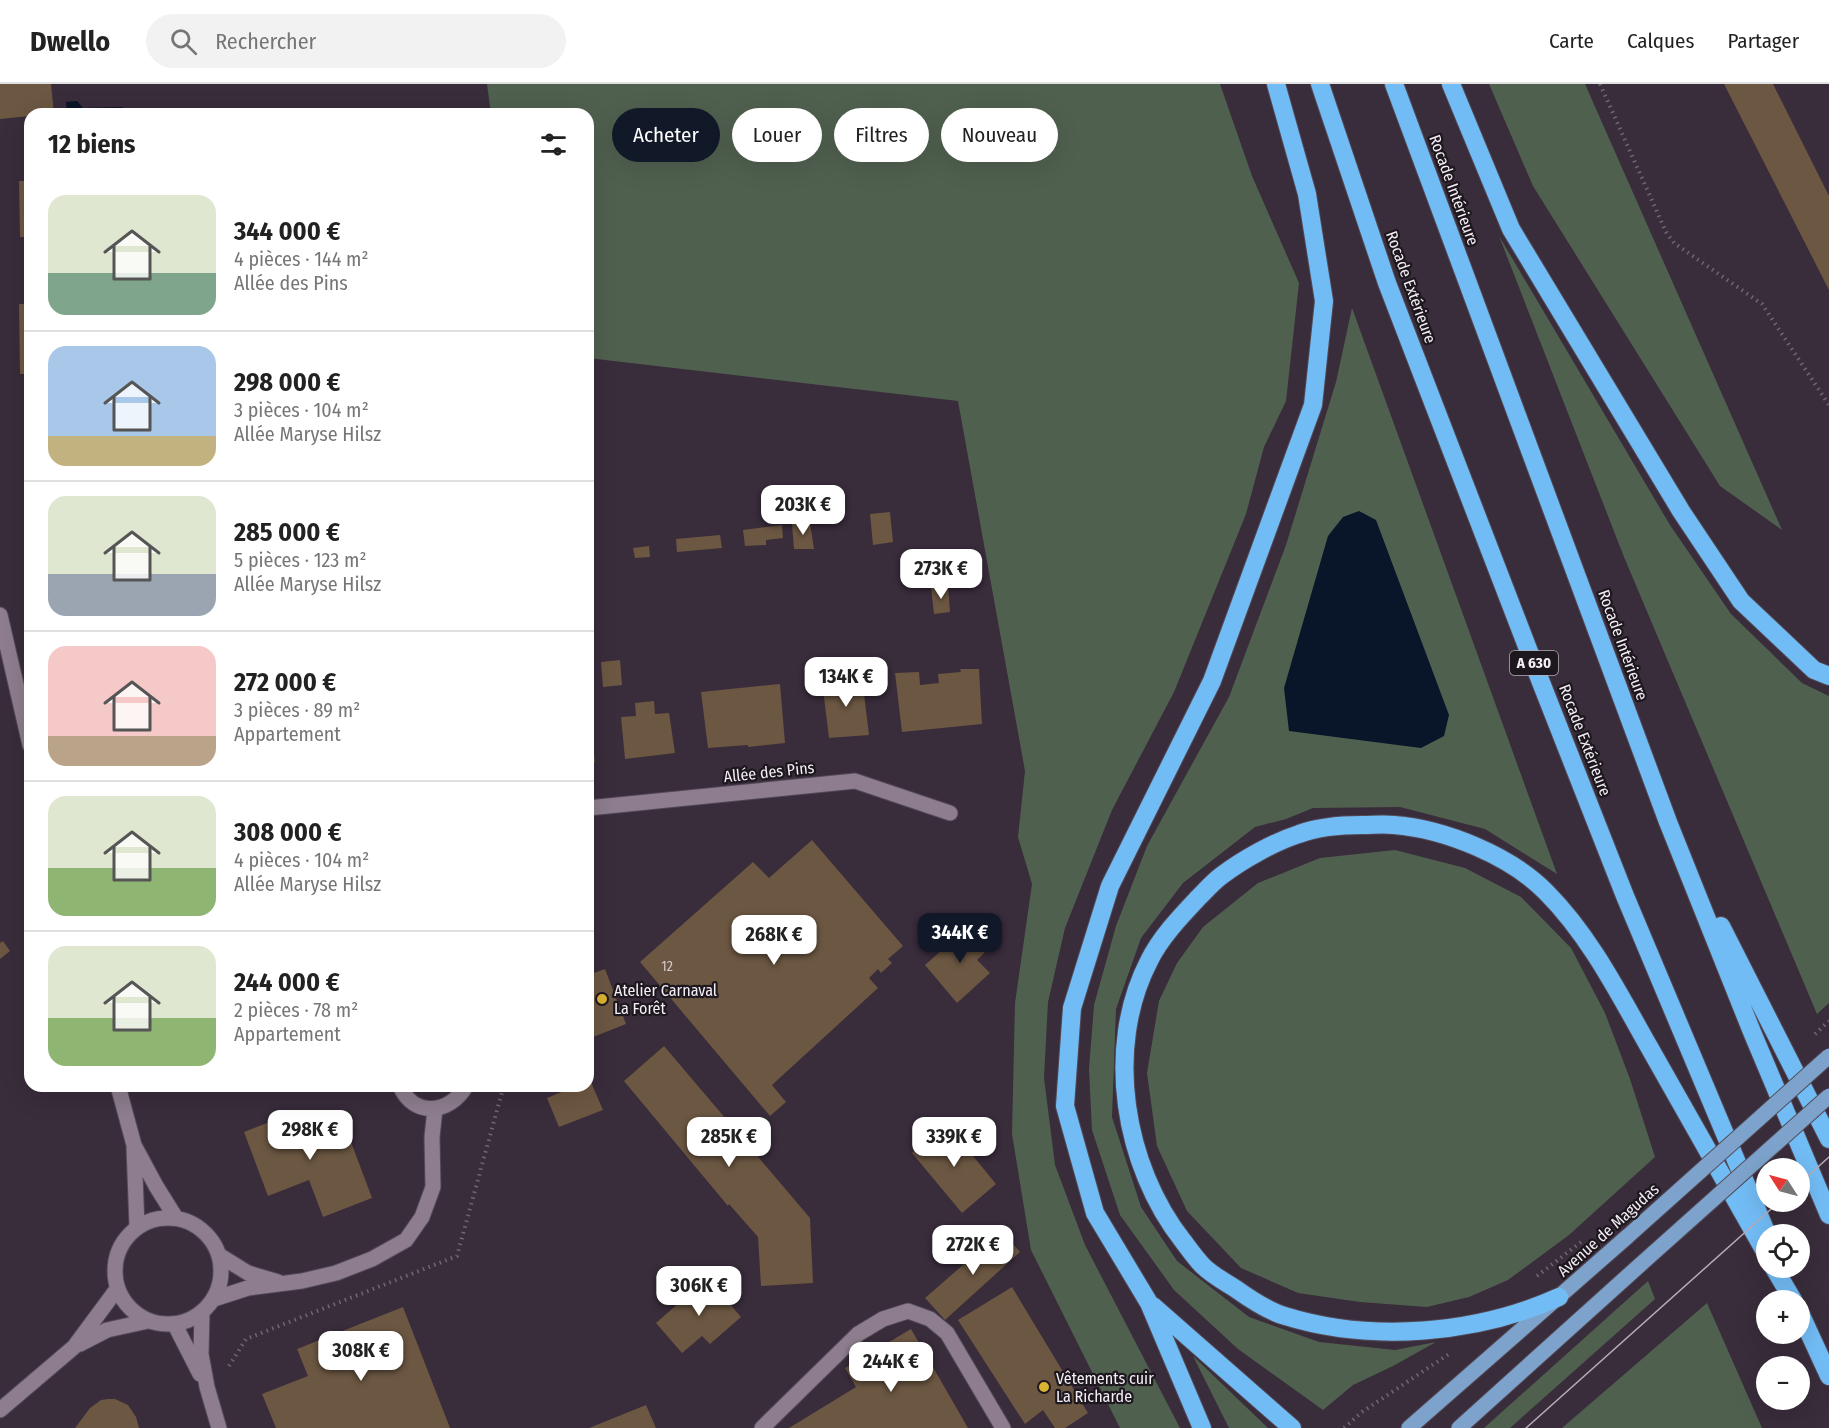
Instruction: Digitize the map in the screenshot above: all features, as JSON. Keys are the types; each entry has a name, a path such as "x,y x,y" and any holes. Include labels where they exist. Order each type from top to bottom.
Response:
{"highway":[{"path":"1202,1428 1149,1303 1095,1213 1065,1106 1071,1008 1110,886 1212,681 1313,405 1324,301 1307,194 1276,84"},
{"name":"Rocade Extérieure","path":"1320,84 1387,283 1529,651 1625,896 1762,1224"},
{"name":"Rocade Intérieure","path":"1394,84 1668,822 1752,1032 1829,1215"},
{"path":"1452,84 1511,229 1681,511 1741,601 1814,670 1829,676"},
{"path":"1668,822 1829,1139"},
{"path":"1559,1297 1496,1320 1423,1332 1373,1330 1331,1326 1282,1315 1245,1296 1203,1266 1166,1220 1141,1165 1126,1113 1125,1051 1131,1007 1149,960 1180,917 1219,877 1260,852 1300,834 1346,825 1396,825 1434,833 1478,848 1513,865 1545,891 1582,934 1611,980 1756,1236"},
{"path":"1149,1303 1292,1428"},
{"path":"1810,1335 1829,1376"}],"main road":[{"name":"Avenue de Magudas","path":"1409,1428 1829,1056"},
{"path":"1459,1428 1829,1095"}],"street":[{"path":"0,615 24,719"},
{"name":"Allée des Pins","path":"594,807 855,781 950,813"},
{"path":"120,1092 134,1145 176,1218"},
{"path":"404,1092 414,1104 435,1109 449,1105 462,1092"},
{"path":"214,1299 248,1288 302,1281 336,1273 372,1259 406,1240 422,1216 433,1187 432,1137 435,1109"},
{"path":"134,1145 137,1227"},
{"path":"74,1347 107,1330 148,1321 176,1324 189,1321 202,1313 214,1299 220,1285 222,1270 219,1255 210,1238 195,1225 176,1218 149,1221 137,1227 122,1244 115,1266 117,1289 130,1308 148,1321"},
{"path":"219,1255 248,1273 281,1283"},
{"path":"0,1410 74,1347 117,1289"},
{"path":"762,1428 858,1334 883,1319 908,1311 930,1319 947,1333 1003,1428"},
{"path":"202,1313 201,1354 207,1387 219,1428"},
{"path":"176,1324 207,1387"}],"path":[{"path":"1600,84 1666,232 1674,243 1762,304 1829,405"},
{"path":"1536,1276 1582,1240"},
{"path":"1344,1428 1362,1412 1464,1345 1465,1325"}],"green space":[{"path":"487,84 1220,84 1252,176 1299,283 1286,401 1264,447 1246,514 1174,692 1112,810 1065,928 1048,1002 1044,1078 1055,1165 1085,1245 1180,1428 1120,1428 1031,1250 1012,1134 1015,1003 1032,884 1018,837 1025,771 958,401 594,359 594,108 490,108"},
{"path":"1489,84 1585,84 1782,530 1720,486 1533,186"},
{"path":"1499,236 1670,525 1731,614 1802,683 1829,696 1829,1003 1817,1014 1624,557"},
{"path":"1352,308 1557,874 1485,829 1400,807 1313,808 1286,819 1255,827 1183,883 1141,938 1116,1009 1112,1117 1141,1207 1177,1261 1249,1317 1319,1342 1395,1350 1436,1342 1353,1385 1323,1410 1238,1349 1174,1290 1120,1215 1092,1130 1089,1069 1094,1005 1116,926 1147,846 1229,697 1286,545 1336,382"},
{"path":"1395,850 1465,868 1521,897 1571,948 1605,1013 1630,1079 1655,1157 1569,1235 1508,1280 1469,1297 1427,1307 1360,1302 1298,1293 1241,1268 1187,1211 1157,1146 1147,1073 1159,1001 1177,963 1203,927 1258,883 1320,858"},
{"path":"1648,1281 1655,1299 1510,1428 1484,1428"},
{"path":"1707,1303 1762,1428 1562,1428"},
{"path":"1193,1356 1268,1428 1229,1428"}],"water":[{"path":"77,101 83,108 66,108 66,102"},
{"path":"1359,511 1376,520 1449,715 1444,736 1421,748 1289,731 1284,688 1328,536 1343,517"}],"building":[{"path":"0,84 51,84 53,108 24,108 24,117 0,119"},
{"path":"1724,84 1773,84 1829,196 1829,290"},
{"path":"19,181 24,181 24,237 20,237"},
{"path":"19,304 24,304 24,374 20,374"},
{"path":"890,512 893,542 873,545 870,514"},
{"path":"810,523 814,549 794,549 792,524"},
{"path":"782,525 783,538 766,540 766,545 745,546 743,530"},
{"path":"720,535 722,548 677,552 676,539"},
{"path":"649,546 650,557 635,558 633,548"},
{"path":"931,587 948,587 950,612 934,614"},
{"path":"620,660 622,685 603,687 601,662"},
{"path":"960,669 979,669 982,724 902,732 895,673 919,672 920,685 939,683 938,674 961,672"},
{"path":"862,678 869,735 829,738 822,681"},
{"path":"780,684 785,743 708,748 701,692"},
{"path":"654,701 655,714 669,713 675,753 625,759 621,717 636,716 635,703"},
{"path":"812,840 903,946 888,959 892,963 881,973 878,969 869,978 878,988 772,1085 786,1102 770,1116 640,962 753,862 769,878"},
{"path":"970,925 990,947 977,960 990,973 957,1003 925,965"},
{"path":"3,941 10,951 0,959 0,943"},
{"name":"Atelier Carnaval La Forêt","path":"605,969 626,1024 594,1037 594,973"},
{"path":"664,1046 810,1218 813,1283 761,1286 758,1237 729,1204 728,1206 624,1081"},
{"path":"594,1089 603,1110 559,1127 547,1098 562,1092 594,1092"},
{"path":"339,1110 372,1198 323,1217 309,1180 268,1196 244,1132 285,1116 290,1128"},
{"path":"946,1123 996,1184 962,1213 912,1153"},
{"path":"1002,1231 1020,1252 945,1320 925,1298"},
{"path":"707,1278 741,1317 710,1344 702,1336 682,1353 656,1323"},
{"path":"1012,1287 1088,1413 1065,1428 1055,1428 1043,1410 1025,1424 958,1320"},
{"path":"403,1307 450,1428 276,1428 262,1394 308,1376 297,1349"},
{"path":"911,1329 968,1428 789,1428 856,1387 845,1368"},
{"path":"115,1399 128,1405 136,1417 139,1428 75,1428 90,1408 101,1400"},
{"path":"646,1405 656,1428 589,1428"}],"tram line":[{"path":"1810,1174 1829,1157"},
{"path":"1526,1428 1768,1212"}],"place":[{"name":"Atelier Carnaval La Forêt","path":"602,999"},
{"name":"Vêtements cuir La Richarde","path":"1044,1387"}]}
